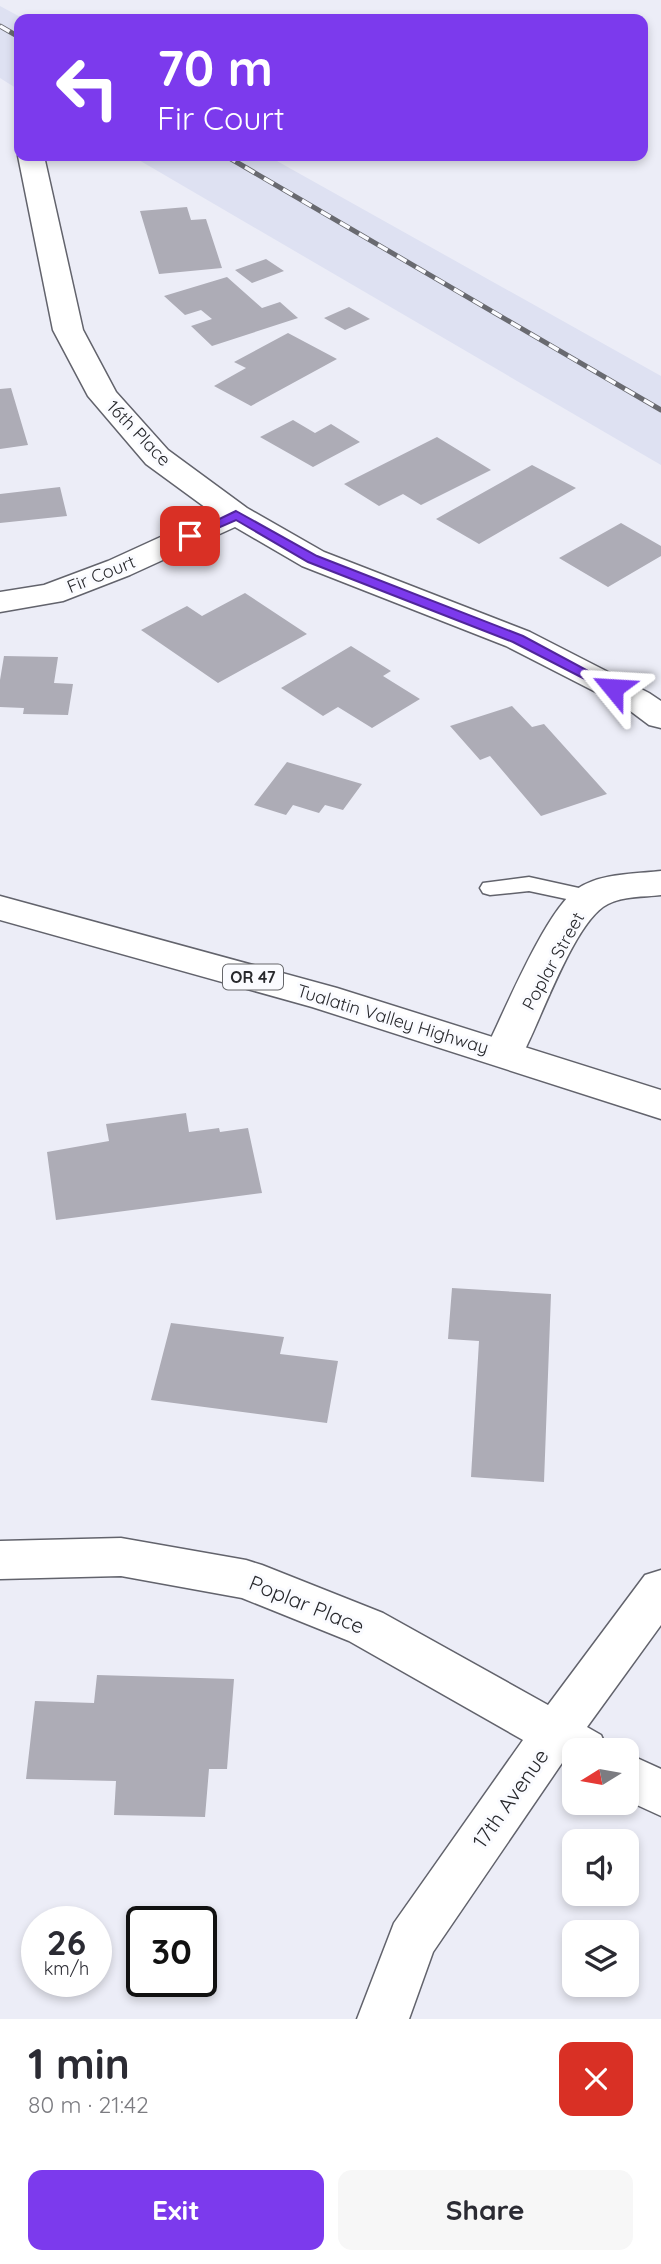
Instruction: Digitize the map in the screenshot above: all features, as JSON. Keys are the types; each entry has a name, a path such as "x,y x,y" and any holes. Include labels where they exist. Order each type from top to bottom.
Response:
{"main road":[{"name":"16th Place","path":"22,161 68,330 103,396 157,457 236,515 313,559 349,576 518,639 637,700 661,717"},
{"name":"Fir Court","path":"0,602 51,594 119,568 236,515"},
{"name":"Poplar Street","path":"504,1053 570,922 590,897 623,888 661,883"},
{"name":"Tualatin Valley Highway","path":"0,908 323,997 661,1105"},
{"name":"Poplar Place","path":"0,1560 121,1557 246,1579 366,1627 562,1738"},
{"name":"17th Avenue","path":"571,1738 661,1589"},
{"name":"17th Avenue","path":"383,2019 412,1940 562,1751"},
{"path":"639,1781 661,1794"}],"lane":[{"path":"490,888 529,884 590,897"}],"shaded area":[{"path":"0,6 15,14 14,87 0,78"},
{"path":"141,161 277,161 661,376 661,465"}],"building":[{"path":"187,207 191,220 206,219 222,268 159,274 140,211"},
{"path":"266,259 284,271 252,283 235,270"},
{"path":"227,277 262,308 280,302 298,318 212,346 191,326 212,319 201,310 185,315 164,296"},
{"path":"349,307 370,319 345,330 324,318"},
{"path":"288,333 337,359 251,406 214,386 246,368 234,362"},
{"path":"11,388 28,445 0,449 0,389"},
{"path":"293,420 315,433 331,424 360,442 313,467 260,437"},
{"path":"437,437 491,470 421,505 403,494 379,506 344,484"},
{"path":"532,465 576,488 479,544 436,519"},
{"path":"60,487 67,516 0,523 0,494"},
{"path":"621,523 661,546 661,556 608,587 559,558"},
{"path":"245,593 307,634 218,683 141,630 187,606 202,616"},
{"path":"351,646 391,671 383,676 420,699 372,728 338,707 323,716 281,688"},
{"path":"4,656 58,657 54,683 73,684 68,715 23,714 24,708 0,707 0,680"},
{"path":"512,706 532,727 544,724 607,794 541,816 490,756 480,760 450,726"},
{"path":"287,762 362,784 343,810 325,805 319,813 293,805 286,815 254,805"},
{"path":"186,1113 189,1132 248,1128 262,1193 56,1220 47,1152 109,1141 106,1124"},
{"path":"452,1288 551,1294 544,1482 471,1477 479,1341 448,1339"},
{"path":"171,1323 284,1337 280,1354 338,1361 327,1423 151,1400"},
{"path":"97,1675 234,1679 227,1769 209,1769 205,1817 114,1815 116,1781 26,1779 35,1701 94,1703"}],"railway":[{"path":"0,26 14,34"},
{"path":"235,161 661,410"}],"route":[{"path":"190,536 236,515 313,559 349,576 518,639 613,688"}]}
